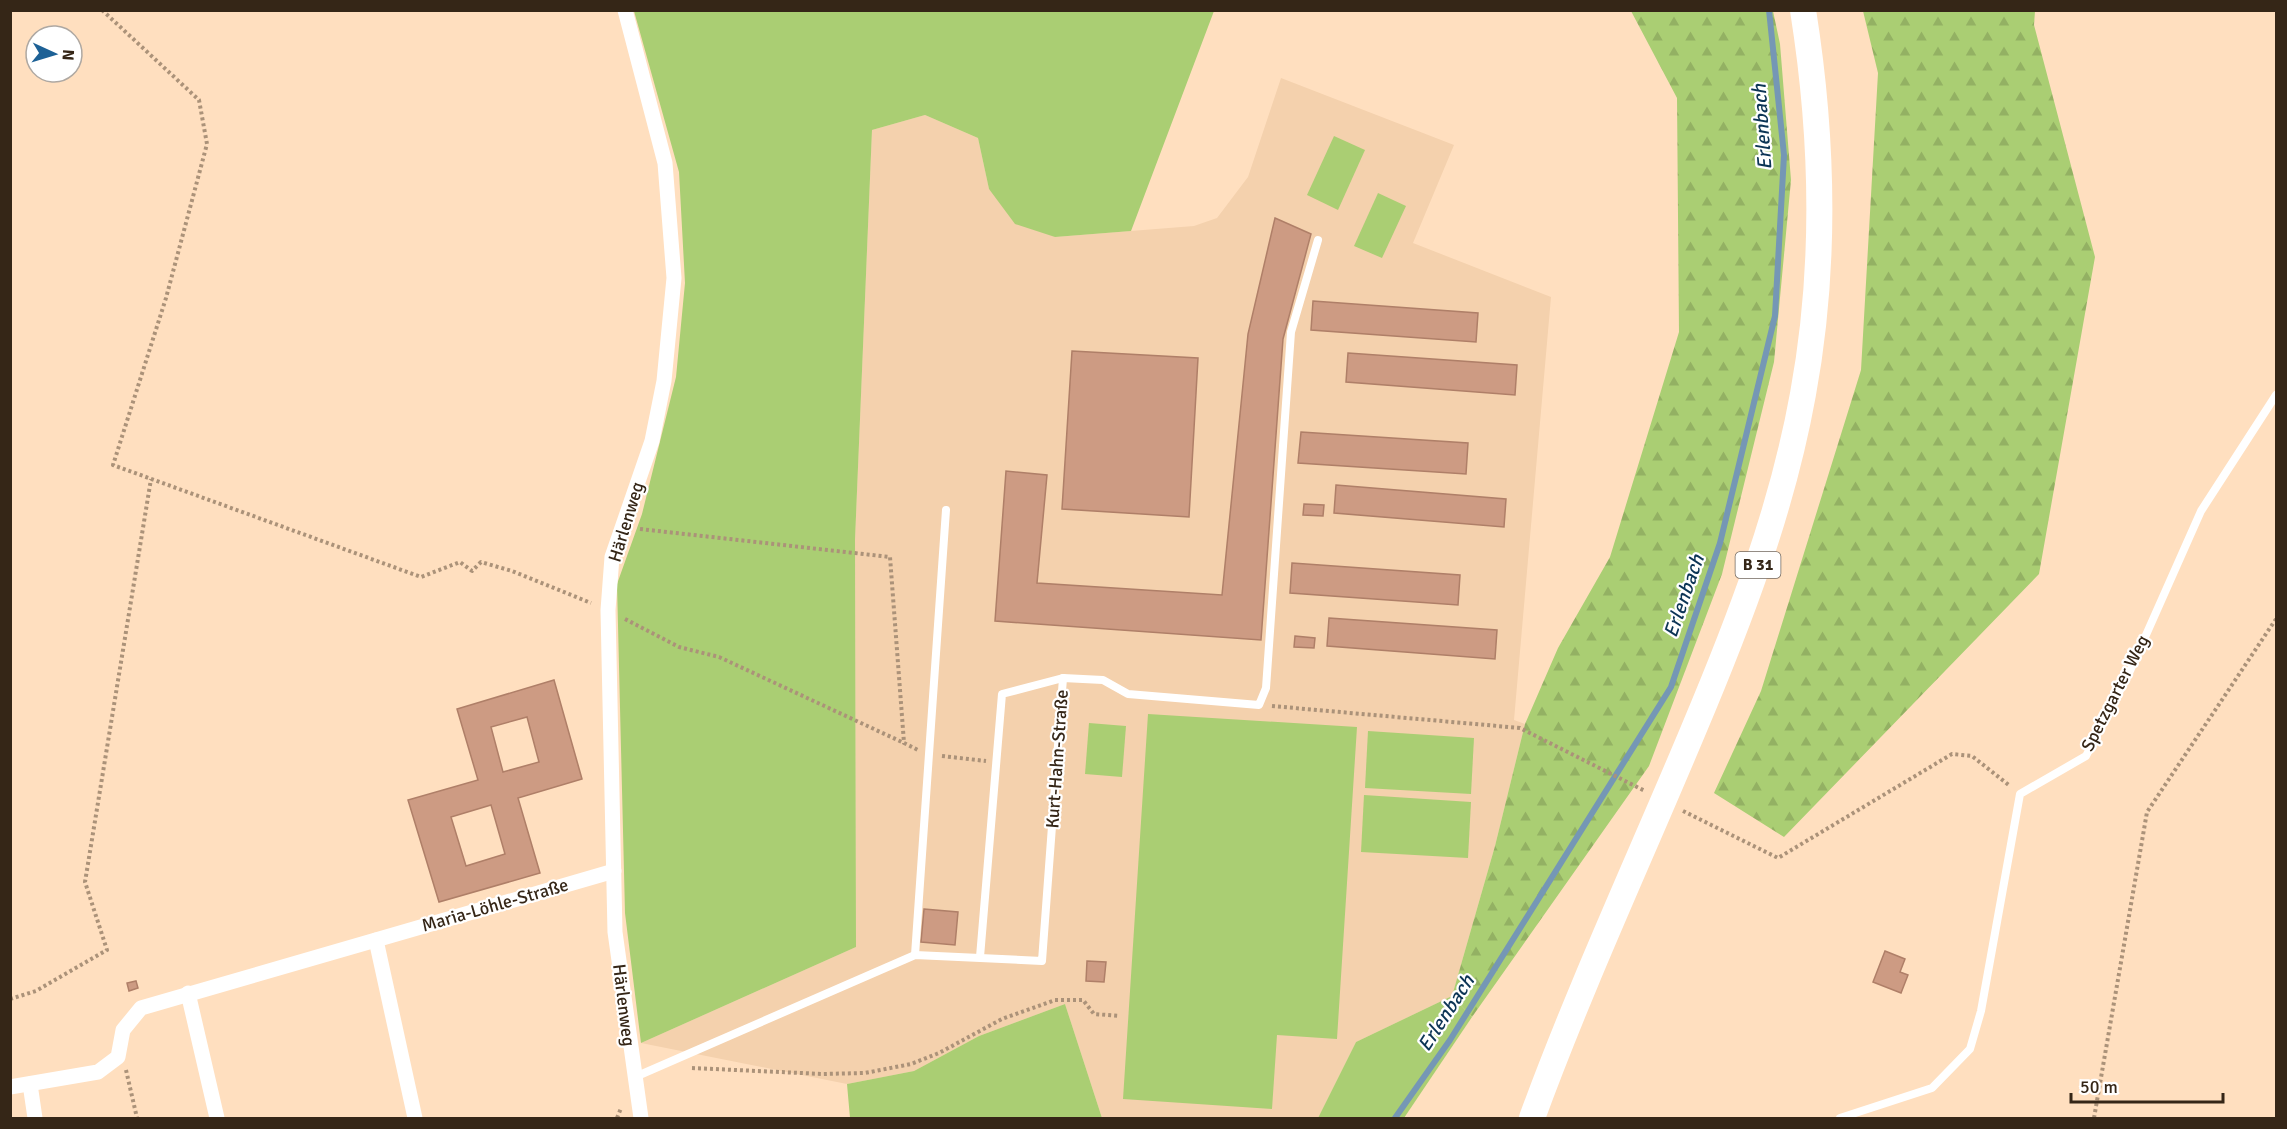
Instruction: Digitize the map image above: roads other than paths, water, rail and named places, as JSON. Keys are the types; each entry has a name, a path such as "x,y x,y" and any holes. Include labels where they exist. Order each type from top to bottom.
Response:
{"main road":[{"name":"B 31","path":"1532,1119 1737,626 1763,549 1788,460 1803,394 1815,314 1818,238 1817,148 1809,48 1803,10"}],"street":[{"name":"Härlenweg","path":"625,10 665,163 674,278 664,381 654,431 612,557 608,610 615,932 634,1077"},
{"name":"Maria-Löhle-Straße","path":"30,1084 98,1072 118,1057 123,1029 141,1008 614,871"},
{"path":"376,940 415,1119"},
{"path":"188,993 217,1119"},
{"path":"634,1077 641,1119"},
{"path":"10,1087 30,1084 35,1119"}],"lane":[{"path":"1063,678 1103,680 1128,694 1259,705 1266,688 1291,332 1318,240"},
{"name":"Spetzgarter Weg","path":"1840,1119 1932,1088 1970,1049 1981,1011 2020,794 2086,756 2130,671 2201,511 2277,395"},
{"path":"915,955 946,510"},
{"name":"Kurt-Hahn-Straße","path":"634,1077 915,955 1042,961 1063,678 1002,693 980,957"}],"waterway":[{"name":"Erlenbach","path":"1395,1118 1450,1040 1671,687 1720,543 1775,316 1784,155 1769,10"}]}
